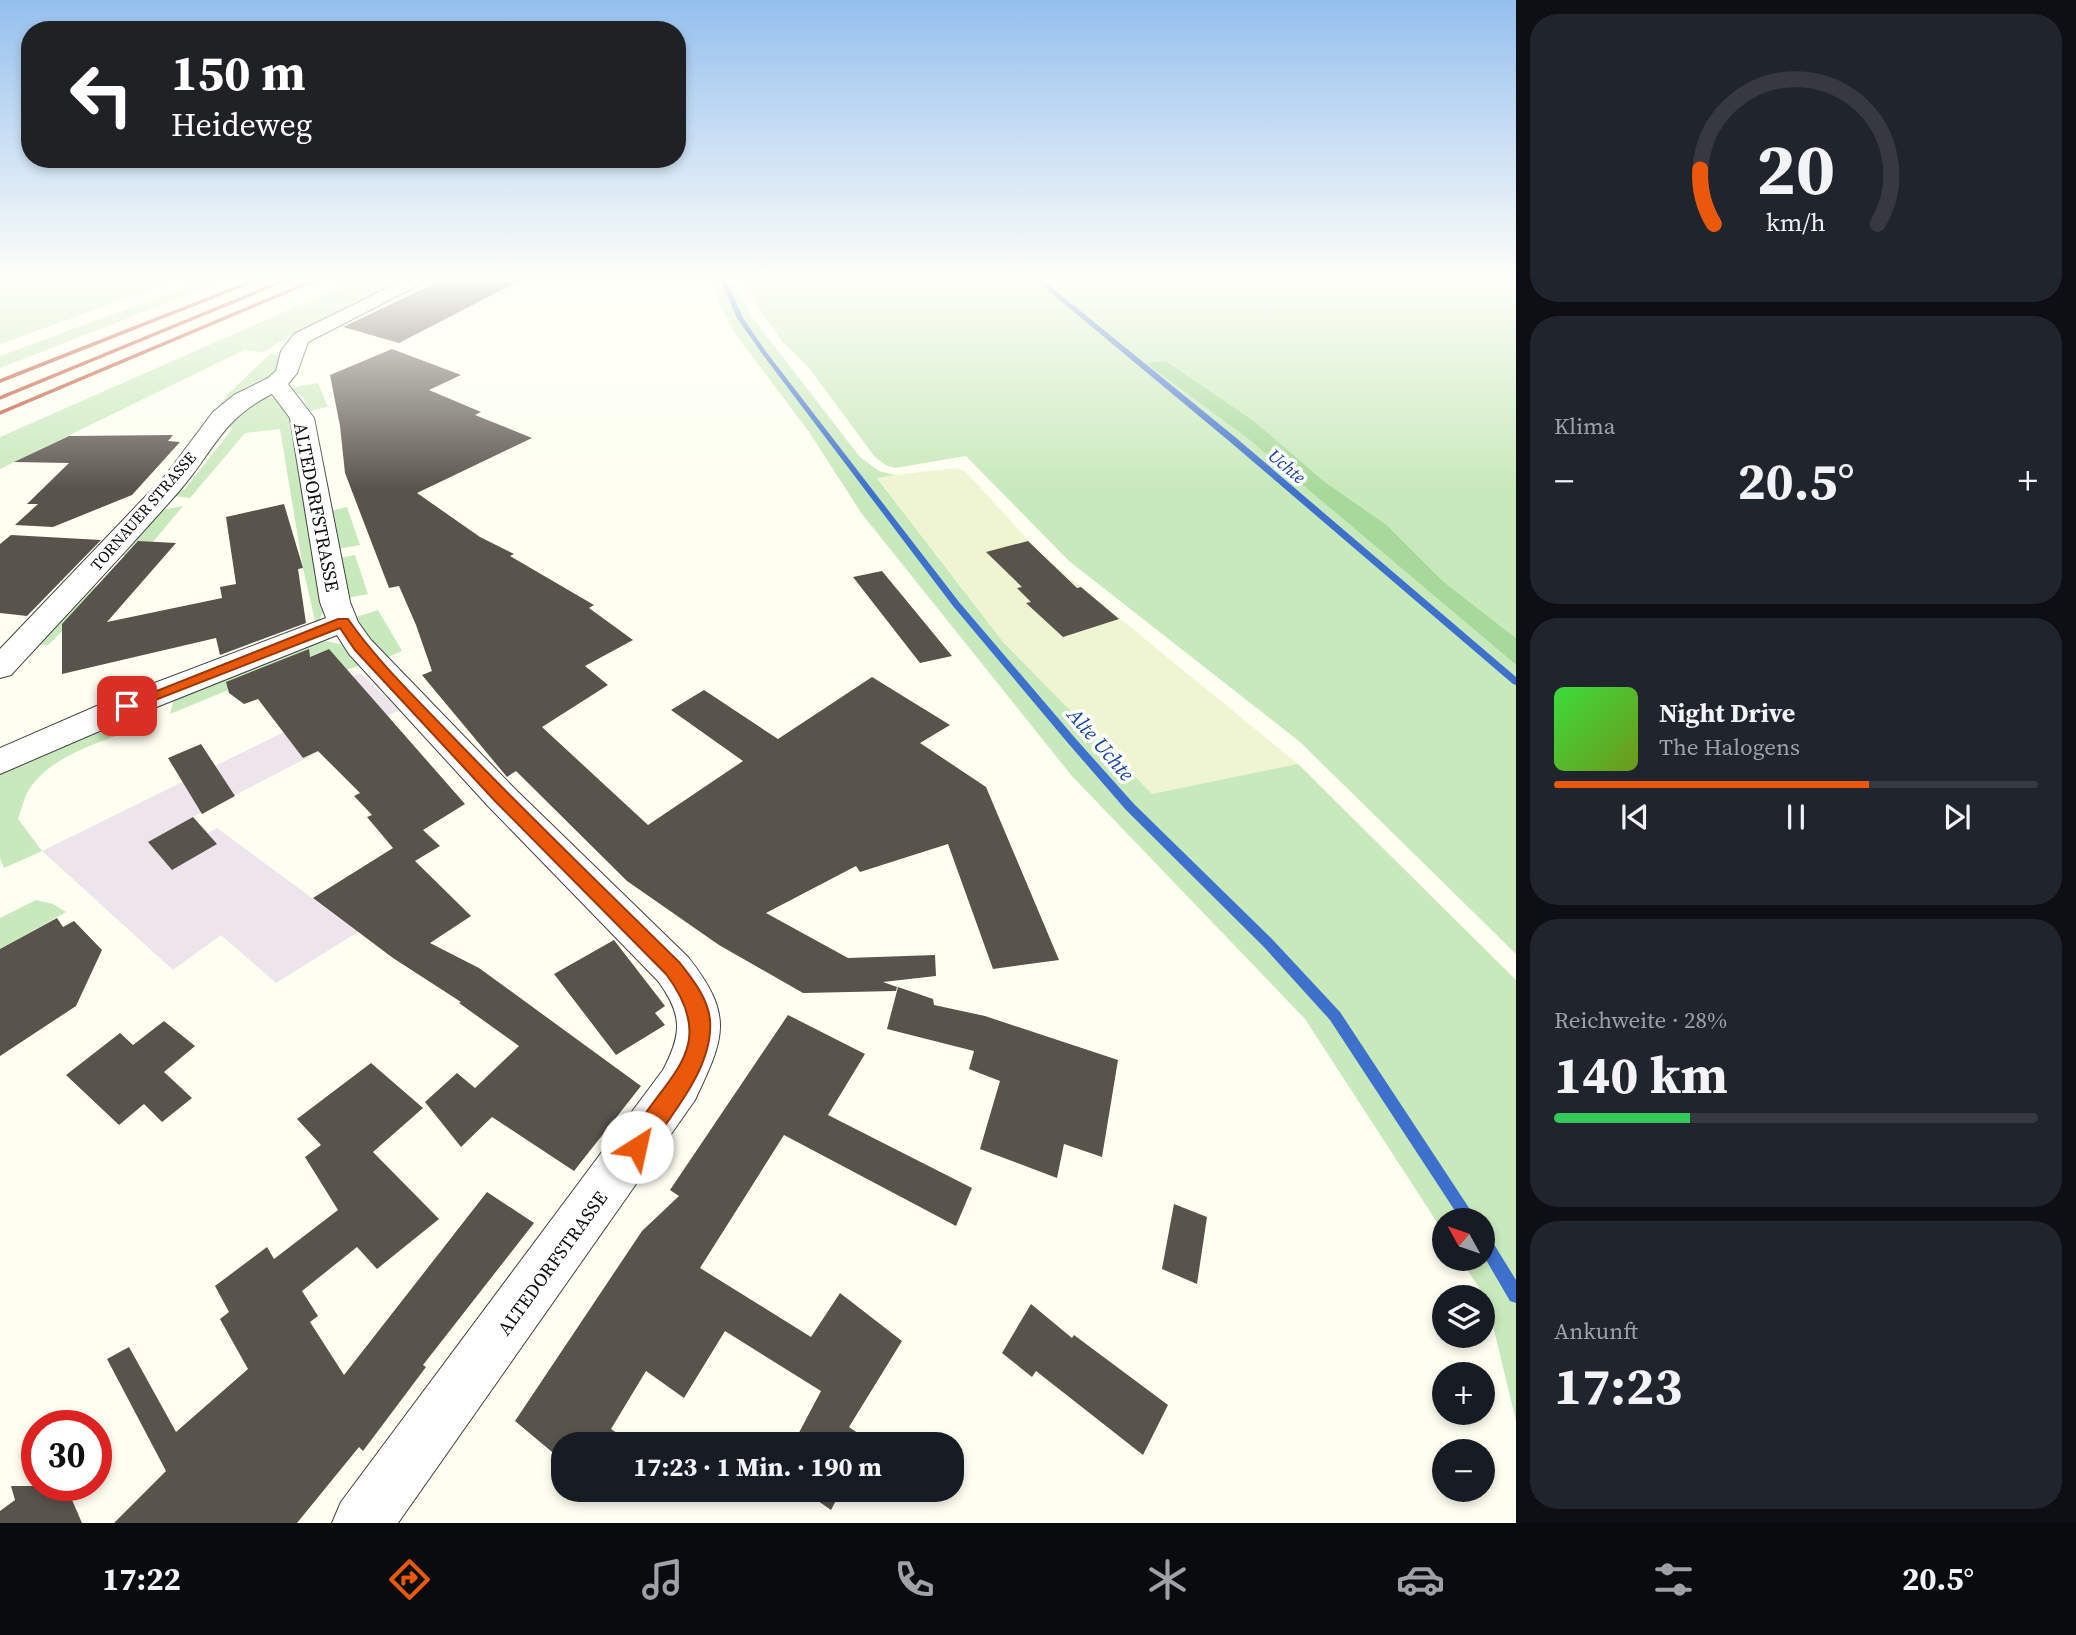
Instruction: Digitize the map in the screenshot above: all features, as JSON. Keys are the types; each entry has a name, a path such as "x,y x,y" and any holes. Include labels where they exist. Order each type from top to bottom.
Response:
{"street":[{"path":"276,383 286,373 294,348"},
{"name":"ALTEDORFSTRASSE","path":"276,383 302,418 335,602 343,622 360,647 501,797 673,969 693,995 700,1019 698,1049 679,1085 362,1523"},
{"name":"TORNAUER STRASSE","path":"0,667 174,481 221,417 242,400 276,383"},
{"path":"0,762 127,706 343,622"}],"shaded area":[{"path":"360,673 399,710 193,817 208,833 217,828 358,932 276,983 221,935 173,970 42,851 286,731 271,713"}],"green space":[{"path":"21,348 51,348 0,368 0,356"},
{"path":"202,348 270,348 263,352 244,350 0,469 0,437"},
{"path":"746,348 776,348 860,457 879,471 895,475 877,478 1003,642 1152,794 1298,764 1516,980 1516,1421 1495,1334 1495,1285 1477,1285 1468,1271 1495,1271 1495,1208 1432,1208 1432,1215 1305,1019 1071,775 862,514 809,432"},
{"path":"789,348 1516,348 1516,638 1444,582 1387,525 1325,482 1254,421 1166,361 1147,363 1247,438 1516,665 1516,954 1300,742 1069,561 966,456 895,468 887,466 875,457 809,368"},
{"path":"271,353 282,356 277,373 206,428 200,428 230,392"},
{"path":"1166,361 1254,421 1325,482 1387,525 1444,582 1516,638 1516,665 1247,438 1146,363"},
{"path":"318,383 328,407 309,411 303,397 290,388"},
{"path":"271,397 284,402 294,427 323,612 318,624 291,639 279,636 315,621 303,568 280,429 245,433 190,498 172,496 185,489 232,429 227,425 245,405"},
{"path":"956,468 965,471 1042,555 1298,764 1152,795 1003,642 877,477"},
{"path":"183,506 153,542 48,645 36,644 90,588 101,585 126,557 120,554 161,510"},
{"path":"347,507 360,545 332,550 326,512"},
{"path":"355,555 368,594 342,599 334,559"},
{"path":"378,610 402,651 386,658 353,618"},
{"path":"326,641 344,645 364,664 347,670 328,649 170,714 174,699"},
{"path":"130,718 146,725 68,756 53,765 30,788 18,819 42,851 4,868 0,858 0,768"},
{"path":"36,900 53,904 66,912 0,949 0,918"}],"building":[{"path":"392,349 461,375 429,390 481,412 475,415 532,438 417,493 480,537 514,554 510,556 594,605 589,608 633,640 585,666 608,685 542,727 648,825 743,761 671,710 704,690 778,739 872,677 950,725 920,743 986,787 1059,960 993,969 948,844 860,872 856,866 766,913 848,958 935,955 936,976 883,982 897,987 896,991 803,993 719,945 627,881 516,771 507,777 422,675 432,671 416,625 399,586 389,588 345,473 340,426 330,375"},
{"path":"173,435 168,441 180,442 132,495 53,527 15,525 38,504 27,504 69,463 14,462 69,436"},
{"path":"284,504 303,568 298,569 306,623 220,655 216,638 62,674 62,624 138,541 176,543 107,622 222,598 220,587 236,584 226,517"},
{"path":"11,535 101,540 27,616 0,613 0,544"},
{"path":"1028,541 1077,588 1081,587 1119,619 1063,637 1026,603 1031,602 1017,588 1022,587 986,552"},
{"path":"882,571 952,656 920,663 853,577"},
{"path":"309,649 310,657 329,649 465,804 423,830 440,846 415,861 471,916 430,943 479,968 641,1086 574,1171 492,1117 461,1147 425,1102 457,1073 475,1088 519,1046 313,898 393,848 367,817 372,815 354,796 360,793 318,751 303,758 258,699 244,704 229,693 226,682"},
{"path":"201,744 235,796 202,814 168,758"},
{"path":"193,817 217,844 172,870 148,842"},
{"path":"57,918 63,927 74,921 102,950 76,1006 0,1056 0,949"},
{"path":"614,940 665,1006 655,1013 665,1025 616,1055 554,974"},
{"path":"898,987 933,999 934,1005 985,1016 1118,1060 1102,1157 1064,1144 1057,1178 980,1149 1000,1081 969,1069 974,1051 887,1029"},
{"path":"788,1015 865,1054 828,1115 972,1188 956,1226 784,1135 700,1268 811,1337 840,1293 902,1341 849,1427 856,1432 799,1432 821,1391 725,1331 684,1398 646,1371 611,1429 615,1432 551,1432 551,1451 515,1421 642,1231 679,1196 670,1190"},
{"path":"164,1021 195,1046 164,1072 192,1098 162,1122 144,1104 119,1125 66,1075 120,1033 133,1045"},
{"path":"371,1063 423,1108 373,1152 439,1219 377,1269 357,1247 302,1291 318,1316 310,1322 344,1375 487,1192 534,1223 423,1365 426,1367 363,1451 359,1447 297,1523 114,1523 166,1471 107,1359 129,1347 176,1432 248,1369 220,1319 229,1312 215,1286 267,1247 274,1259 338,1210 305,1157 321,1145 297,1119"},
{"path":"1174,1204 1207,1217 1197,1284 1162,1269"},
{"path":"1031,1304 1072,1338 1074,1335 1168,1405 1143,1455 1036,1371 1032,1377 1002,1353"},
{"path":"11,1486 21,1486 21,1501 72,1501 82,1523 0,1523 0,1511 15,1500"},
{"path":"820,1502 835,1502 831,1510"}],"waterway":[{"name":"Alte Uchte","path":"761,348 956,604 1071,740 1130,807 1268,943 1335,1016 1462,1208"},
{"name":"Uchte","path":"1121,348 1516,682"},
{"name":"Alte Uchte","path":"1495,1260 1516,1295"}],"railway":[{"path":"0,381 83,348"},
{"path":"0,398 121,348"},
{"path":"0,413 154,348"}],"route":[{"path":"127,706 343,622 360,647 501,797 688,986 700,1019 698,1049 679,1085 637,1147"}]}
